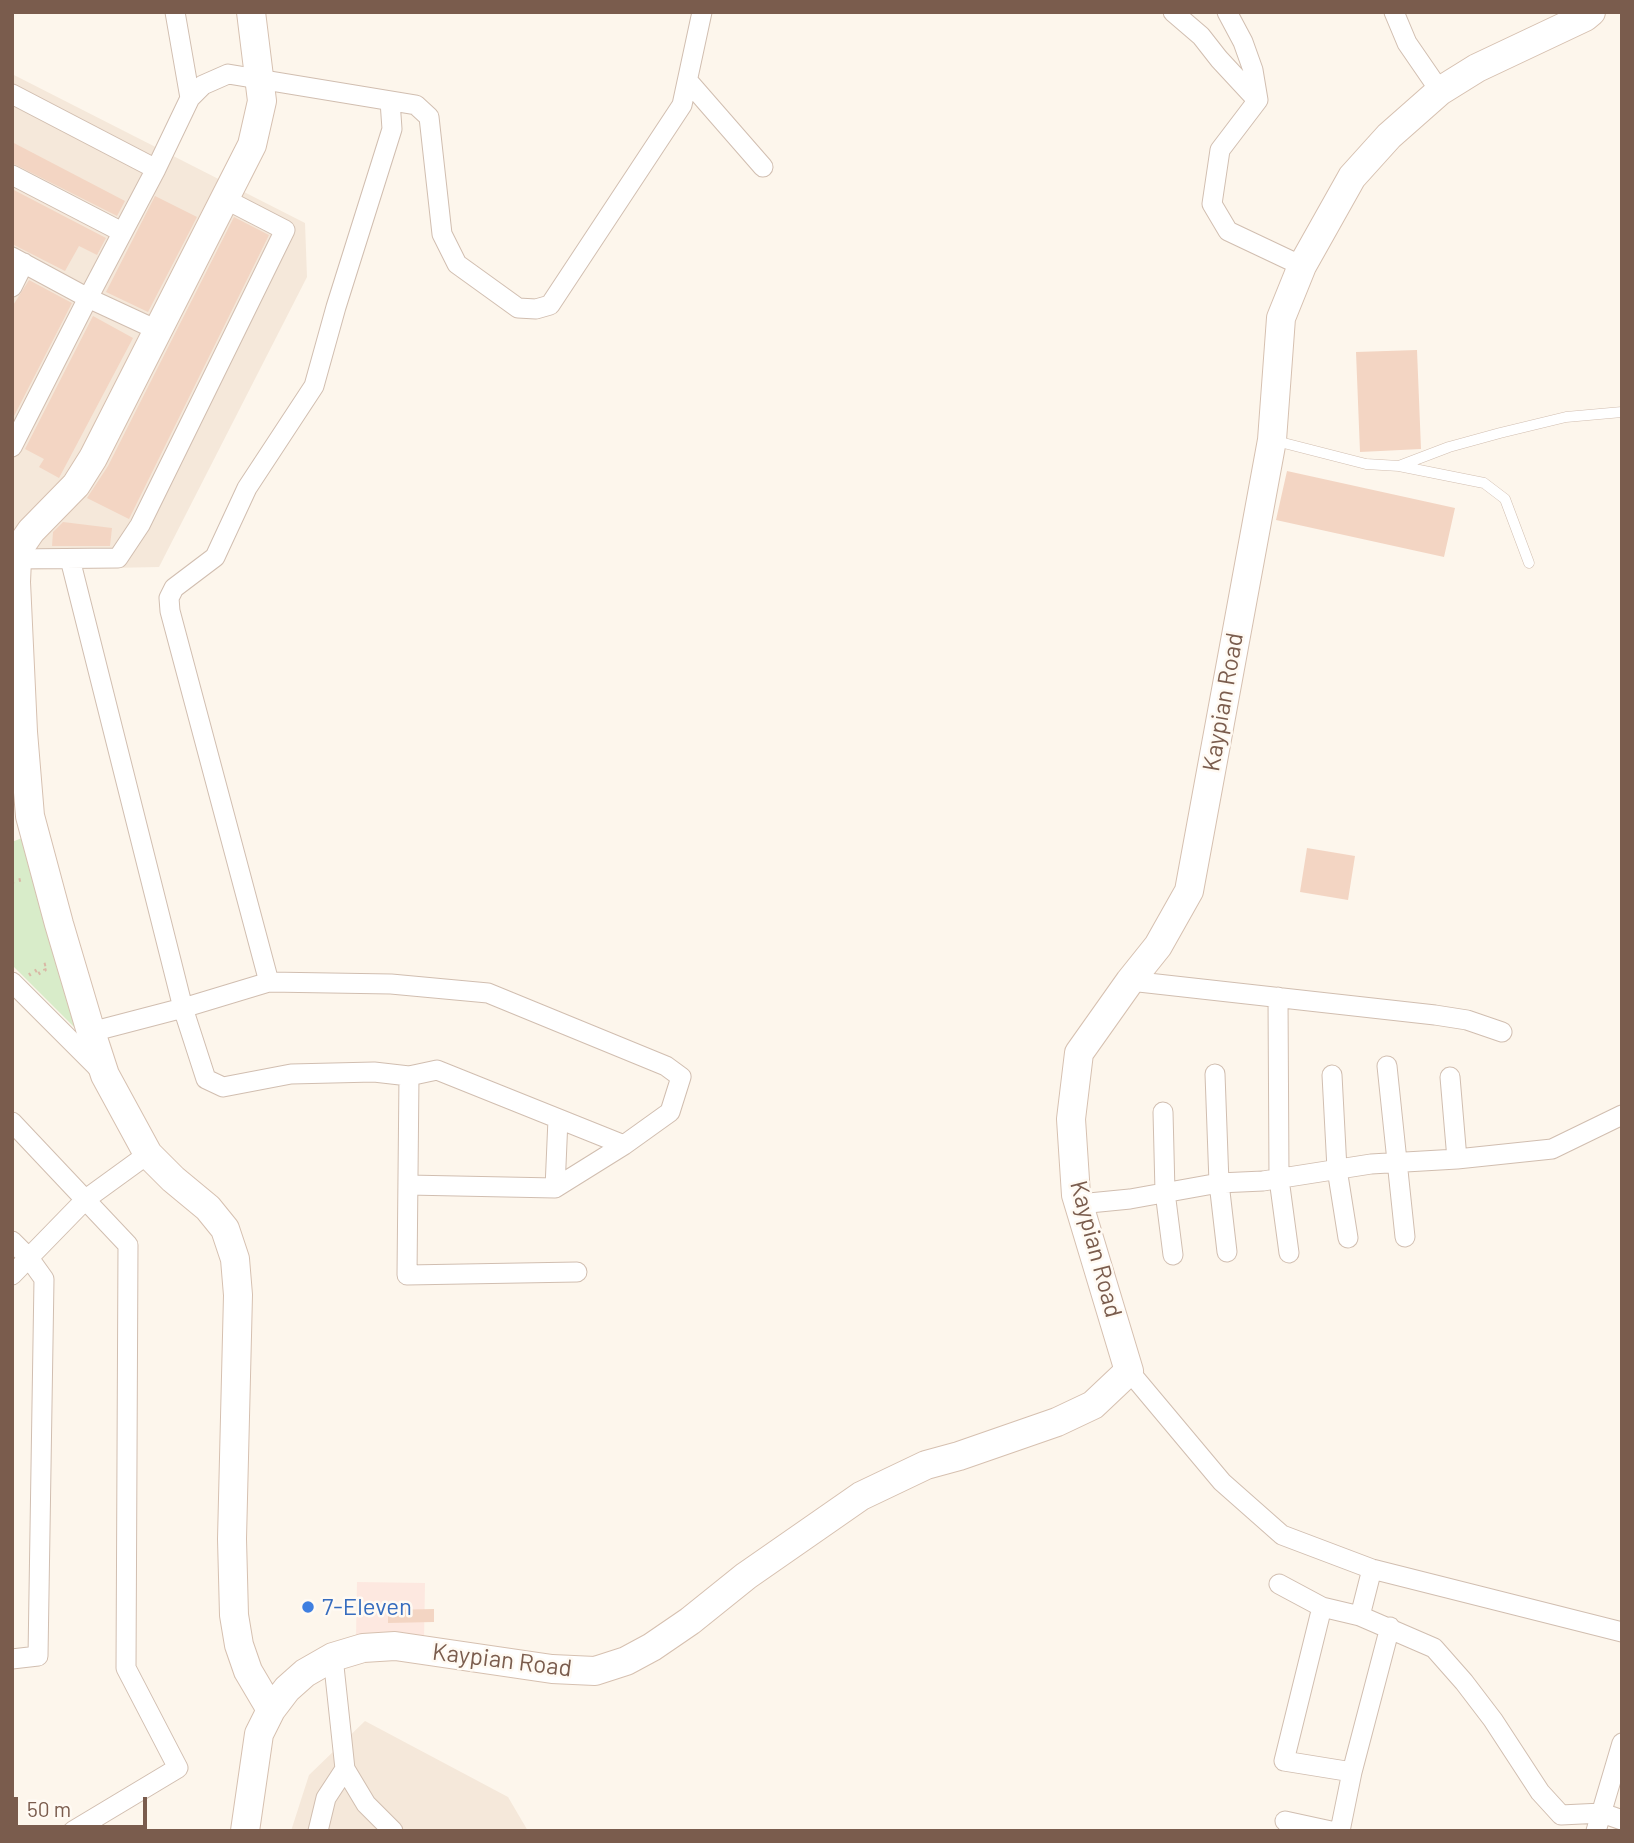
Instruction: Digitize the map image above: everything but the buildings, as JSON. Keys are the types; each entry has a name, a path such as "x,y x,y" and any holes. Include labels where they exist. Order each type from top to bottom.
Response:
{"main road":[{"path":"251,12 262,101 252,145 93,458 76,485 31,531 14,559 23,732 21,819 59,924 105,1075 148,1154 208,1208 225,1229 235,1259 237,1296 232,1539 234,1615 239,1646 248,1671 271,1710"},
{"name":"Kaypian Road","path":"244,1831 258,1734 271,1710 288,1689 305,1673 333,1657 363,1648 395,1646 552,1669 594,1671 626,1661 690,1621 746,1576 862,1496 926,1465 1057,1422 1093,1405 1129,1371 1076,1195 1070,1119 1079,1053 1158,946 1189,891 1272,440 1281,318 1302,266 1352,177 1389,136 1440,91 1477,68 1586,17 1591,12"}],"street":[{"path":"175,12 190,98"},
{"path":"12,447 190,98 203,85 218,76 228,74 416,105 429,117 442,234 457,264 518,308 536,309 550,305 682,105 702,12"},
{"path":"1173,12 1201,36 1219,60 1258,100"},
{"path":"1227,12 1253,70 1258,100 1220,150 1212,204 1228,231 1302,266"},
{"path":"1394,12 1407,43 1440,91"},
{"path":"688,81 763,167"},
{"path":"12,94 156,169"},
{"path":"269,982 170,611 169,598 174,587 215,558 247,488 314,386 392,129 390,102"},
{"path":"12,175 122,232"},
{"path":"14,559 118,558 140,524 285,230 225,200"},
{"path":"12,287 18,260 88,298 157,330"},
{"path":"71,559 183,1008 206,1079 223,1087 291,1074 374,1072 409,1076 437,1070 624,1145"},
{"path":"1130,981 1435,1015 1467,1020 1502,1032"},
{"path":"12,982 105,1075"},
{"path":"91,1032 269,982 391,984 488,993 666,1066 681,1077 670,1112 624,1145 555,1188 408,1185"},
{"path":"1278,997 1279,1178 1289,1252"},
{"path":"1387,1066 1405,1237"},
{"path":"1214,1074 1219,1184 1227,1252"},
{"path":"1332,1075 1337,1169 1348,1238"},
{"path":"409,1076 407,1275 577,1272"},
{"path":"1450,1077 1457,1159"},
{"path":"1163,1112 1165,1192 1173,1255"},
{"path":"1079,1203 1130,1199 1219,1184 1396,1162 1552,1149 1622,1115"},
{"path":"555,1188 558,1119"},
{"path":"12,1122 128,1245 126,1668 178,1768 73,1831"},
{"path":"12,1275 86,1199 148,1154"},
{"path":"12,1241 44,1279 38,1656 12,1659"},
{"path":"1129,1371 1222,1482 1282,1535 1372,1569 1622,1632"},
{"path":"1360,1616 1372,1569"},
{"path":"1279,1584 1322,1607 1360,1616 1434,1648 1479,1701 1540,1792 1561,1815 1599,1822 1622,1820"},
{"path":"1322,1607 1284,1761 1352,1772"},
{"path":"1340,1831 1352,1772 1390,1627"},
{"path":"333,1657 345,1769 366,1804 393,1831"},
{"path":"1599,1822 1622,1743"},
{"path":"318,1831 326,1798 345,1769"},
{"path":"1285,1821 1331,1831"}],"lane":[{"path":"1399,466 1449,447 1566,417 1622,412"},
{"path":"1272,440 1366,464 1399,466 1484,483 1505,499 1529,563"}],"path":[{"path":"12,883 28,878"}],"shaded area":[{"path":"12,74 305,223 307,277 159,567 12,570"},
{"path":"357,1582 425,1583 424,1640 356,1638"},
{"path":"365,1721 508,1797 528,1831 291,1831 309,1775"}],"green space":[{"path":"22,838 75,1028 12,965 12,842"}],"place":[{"name":"7-Eleven","path":"308,1607"}]}
